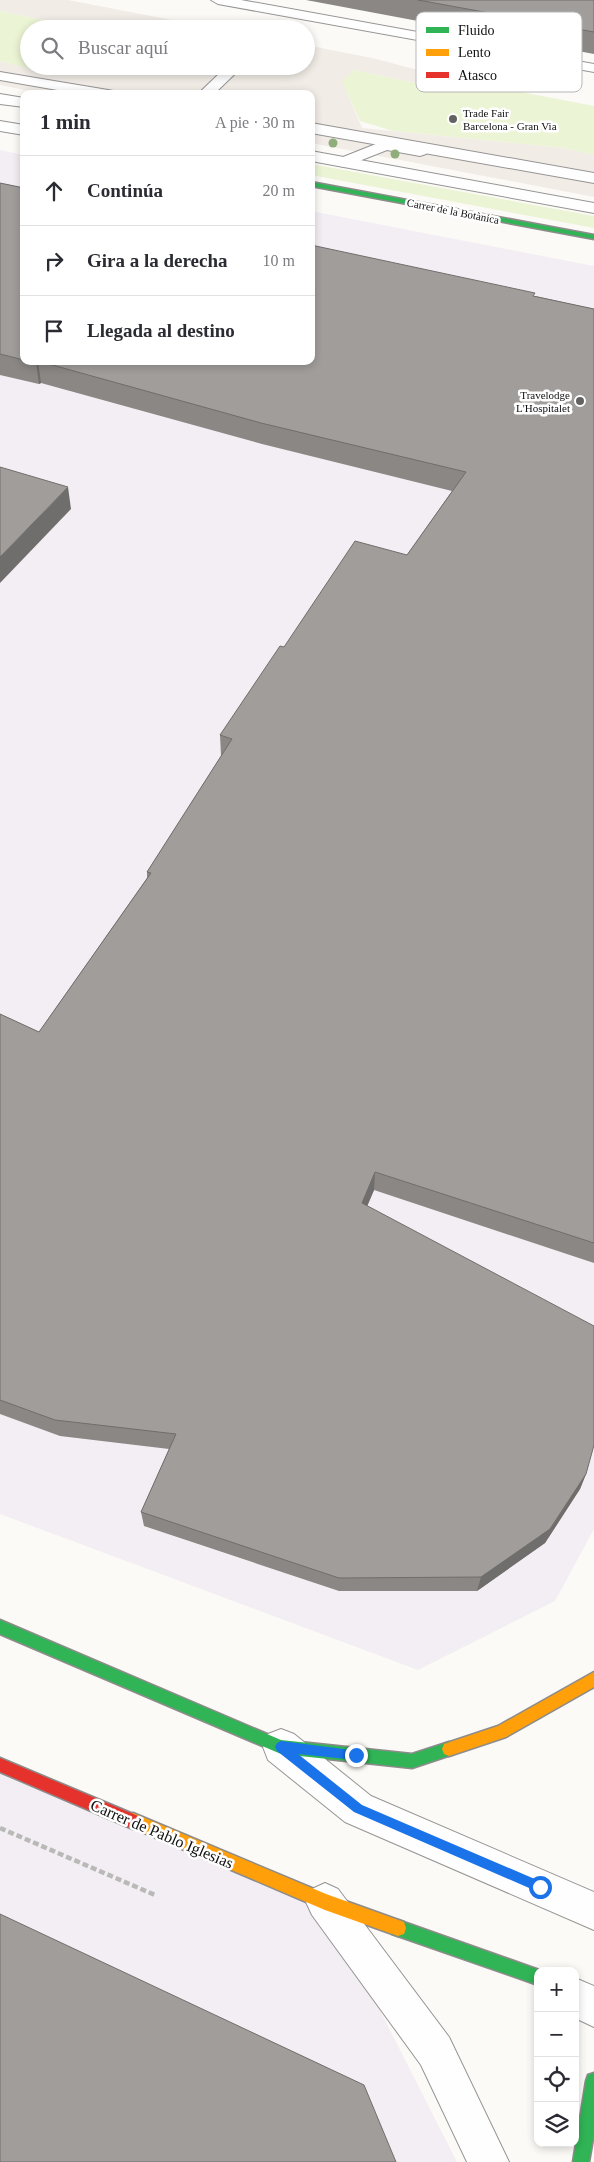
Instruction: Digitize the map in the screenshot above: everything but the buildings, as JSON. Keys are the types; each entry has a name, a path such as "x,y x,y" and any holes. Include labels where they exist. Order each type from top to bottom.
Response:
{"street":[{"path":"218,0 416,36"},
{"path":"209,90 226,75"},
{"path":"0,76 84,90"},
{"path":"0,99 20,102"},
{"path":"0,126 20,129"},
{"path":"315,129 594,178"},
{"path":"344,162 386,145 594,183"},
{"path":"315,157 594,208"},
{"name":"Carrer de la Botànica","path":"315,185 594,237"},
{"path":"0,1627 281,1747 358,1808 594,1911"},
{"path":"281,1747 412,1761 501,1732 594,1679"},
{"name":"Carrer de Pablo Iglesias","path":"0,1765 325,1902 534,1976"},
{"path":"325,1902 436,2051 488,2162"},
{"path":"579,1999 594,2006"},
{"path":"581,2162 594,2081"}],"path":[{"path":"0,1828 155,1895"}],"shaded area":[{"path":"0,0 68,0 172,20 44,20 0,11"},
{"path":"315,47 372,58 416,69 416,83 354,70 342,81 362,128 563,148 594,155 594,197 315,144 315,90 25,90 0,85 0,61 20,67 20,75 315,75"},
{"path":"0,150 20,154 20,365 315,365 315,212 594,266 594,1529 555,1601 418,1670 0,1514"},
{"path":"0,1765 325,1902 457,2162 0,2162"}],"green space":[{"path":"0,11 44,20 20,20 20,67 0,61"},
{"path":"354,70 416,83 416,92 521,92 594,106 594,155 563,148 393,131 360,121 341,80"},
{"path":"315,165 594,216 594,228 315,176"}],"traffic: fast":[{"path":"315,185 594,237"},
{"path":"0,1627 281,1747 412,1761 449,1749"},
{"path":"398,1928 534,1976"},
{"path":"581,2162 594,2081"}],"traffic: slow":[{"path":"449,1749 501,1732 594,1679"},
{"path":"133,1821 325,1902 398,1928"}],"traffic: jam":[{"path":"0,1765 133,1821"}],"place":[{"name":"Trade Fair Barcelona - Gran Via","path":"453,119"},
{"name":"Travelodge L'Hospitalet","path":"580,401"}],"route":[{"path":"356,1755 281,1747 358,1808 540,1887"}]}
